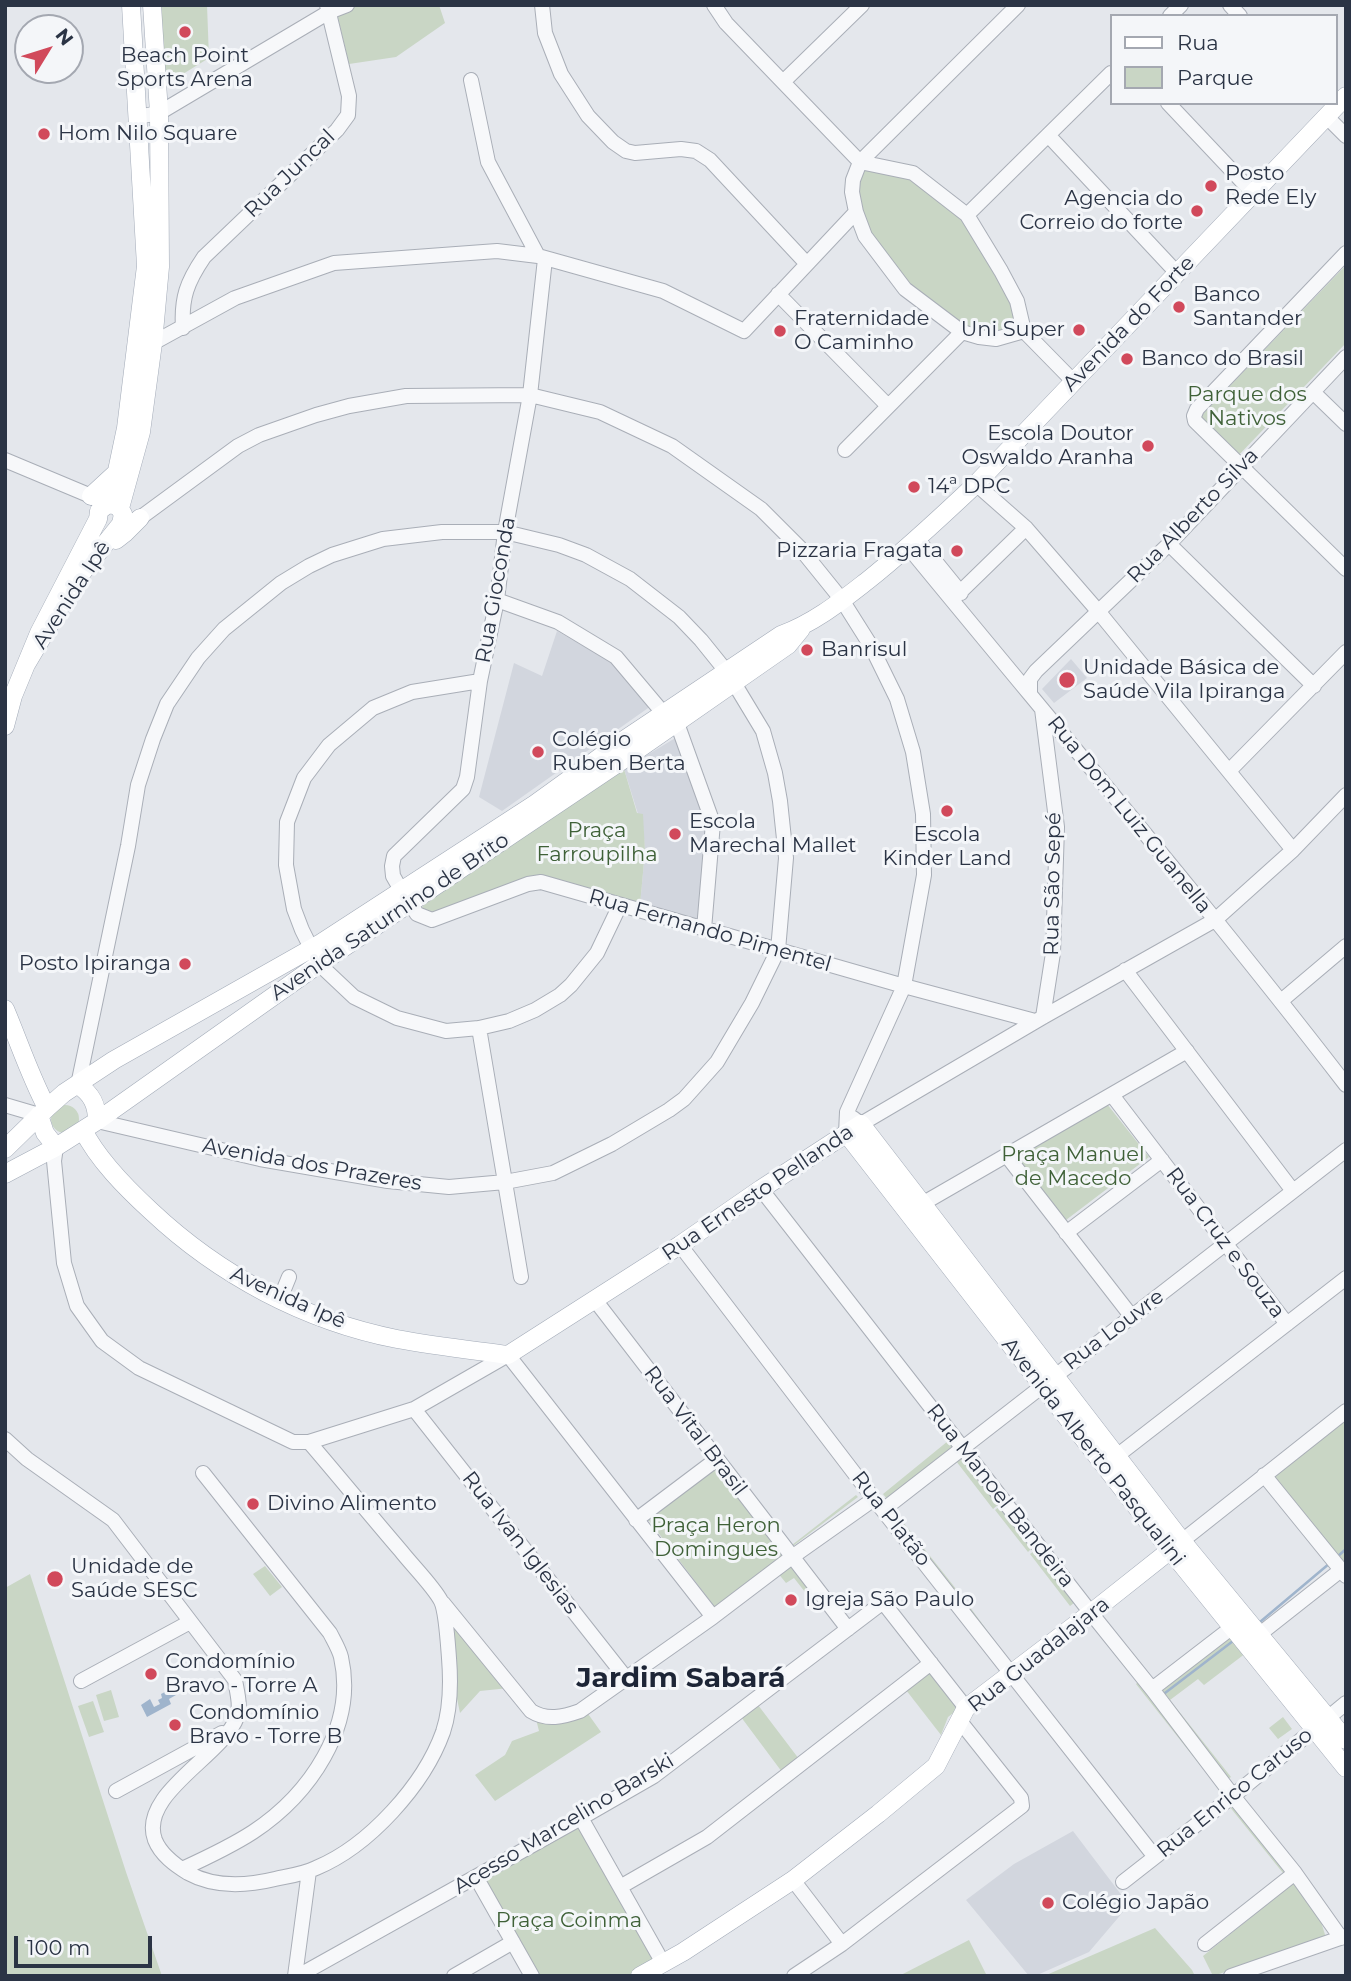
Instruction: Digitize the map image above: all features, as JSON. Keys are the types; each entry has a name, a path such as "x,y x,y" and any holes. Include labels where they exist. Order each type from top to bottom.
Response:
{"main road":[{"path":"110,512 126,428 146,266 131,5"},
{"path":"110,512 141,432 160,267 159,113 152,5"},
{"name":"Avenida do Forte","path":"913,544 976,484 1074,382 1333,106"},
{"name":"Avenida Ipê","path":"27,663 76,580 99,552 110,512"},
{"name":"Avenida Ipê","path":"5,726 13,696 39,632 110,512"},
{"path":"99,552 143,516"},
{"name":"Avenida Saturnino de Brito","path":"5,1174 90,1126 314,956 671,715 730,677 788,645 804,627 913,544"},
{"name":"Avenida Saturnino de Brito","path":"5,1150 43,1112 114,1060 314,956"},
{"path":"5,1009 27,1061 43,1112 45,1133 56,1147"},
{"path":"27,1061 47,1085 85,1090 97,1109 90,1126"},
{"name":"Rua Ernesto Pellanda","path":"508,1356 680,1245 851,1123"},
{"name":"Avenida Alberto Pasqualini","path":"851,1123 1176,1546 1321,1723 1346,1768"},
{"name":"Avenida Ipê","path":"90,1126 89,1142 141,1202 188,1244 234,1276 328,1320 395,1339 508,1356"},
{"name":"Rua Guadalajara","path":"640,1976 793,1880 933,1769 963,1714 1176,1546"},
{"name":"Avenida Alberto Pasqualini","path":"1321,1723 1346,1740"}],"street":[{"path":"137,117 159,113 328,8 347,5"},
{"path":"542,5 545,33 561,74 602,131 626,151 643,154 681,149 696,151 710,160 807,264"},
{"path":"714,5 726,23 860,162 913,173 967,215 1017,300 1024,331 1074,382"},
{"path":"783,82 862,5"},
{"path":"1018,5 860,162 853,180 852,192 865,236 905,289 962,332 996,339 1024,331"},
{"name":"Rua Juncal","path":"183,328 185,293 191,276 204,257 337,130 348,115 349,96 328,8"},
{"path":"967,215 1110,74"},
{"path":"471,80 488,162 542,257"},
{"path":"1170,105 1253,193"},
{"path":"1333,106 1346,136"},
{"path":"1048,135 1177,273"},
{"path":"153,343 235,298 334,263 496,251 542,257 663,290 744,331 856,212"},
{"path":"1346,253 1194,415 1195,421 1346,569"},
{"name":"Rua Gioconda","path":"405,897 393,876 394,856 463,789 466,782 480,681 497,600 505,532 530,395 542,257"},
{"path":"778,294 888,406"},
{"path":"845,450 962,332"},
{"name":"Rua Alberto Silva","path":"1036,671 1168,544 1346,357"},
{"path":"1313,392 1346,424"},
{"path":"5,460 110,512 143,516 238,446 259,435 316,415 406,396 530,395 610,415 671,446 761,509 800,548 842,600 871,646 897,699 913,752 923,814 924,875 904,986 851,1123"},
{"path":"976,484 1026,528 1098,611 1293,850"},
{"path":"956,596 1026,528"},
{"name":"Avenida dos Prazeres","path":"71,1089 83,1065 138,785 167,704 198,658 224,629 265,595 302,570 332,555 370,543 442,532 505,532 575,550 630,579 680,617 730,677 763,731 775,772 786,858 778,950 752,1003 717,1062 684,1099 612,1144 553,1173 505,1182 449,1186 388,1181 90,1126"},
{"name":"Rua Dom Luiz Guanella","path":"913,544 956,596 1014,675 1215,919 1346,1085"},
{"path":"1168,544 1314,686"},
{"path":"497,600 558,622 616,657 671,715 713,823 704,929"},
{"path":"1229,771 1346,652"},
{"path":"1014,675 1036,671"},
{"path":"1030,694 1030,679 1036,671"},
{"path":"480,681 412,692 373,708 329,745 304,778 287,822 286,866 294,909 314,956 355,997 397,1018 446,1031 479,1028 521,1016 544,1006 559,995 582,974 597,953 620,905"},
{"name":"Rua São Sepé","path":"1039,1019 1053,953 1057,827 1042,709"},
{"name":"Rua Ernesto Pellanda","path":"851,1123 1215,919 1293,850 1346,795"},
{"name":"Rua Fernando Pimentel","path":"405,897 418,914 432,920 534,882 541,882 904,986 1039,1019"},
{"path":"1281,1001 1346,946"},
{"path":"1125,970 1293,1191"},
{"path":"479,1028 521,1277"},
{"path":"915,1208 1186,1051"},
{"name":"Rua Cruz e Souza","path":"1112,1095 1287,1324"},
{"path":"5,1105 43,1112"},
{"name":"Rua Ernesto Pellanda","path":"56,1147 54,1161 64,1263 77,1306 102,1341 139,1368 293,1442 309,1442 414,1409 508,1356"},
{"name":"Rua Louvre","path":"442,1602 531,1711 537,1715 554,1717 580,1711 713,1618 792,1557 878,1504 962,1447 1346,1150"},
{"path":"1006,1156 1132,1317"},
{"path":"1066,1233 1162,1160"},
{"name":"Rua Manoel Bandeira","path":"761,1189 1343,1937"},
{"name":"Rua Platão","path":"680,1245 878,1504 1155,1857"},
{"path":"280,1299 289,1277"},
{"path":"1110,1461 1346,1278"},
{"name":"Rua Vital Brasil","path":"595,1300 848,1629"},
{"path":"508,1356 713,1618"},
{"name":"Rua Ivan Iglesias","path":"414,1409 626,1678"},
{"name":"Rua Guadalajara","path":"1176,1546 1346,1411"},
{"path":"5,1439 27,1460 113,1520 235,1680 239,1698 237,1716 213,1750 163,1800 156,1812 154,1826 155,1839 162,1852 182,1870 201,1880 223,1885 263,1882 309,1871 329,1862 366,1837 384,1821 402,1791 436,1749 449,1709 450,1666 442,1602 309,1442"},
{"path":"636,1520 717,1459"},
{"path":"182,1870 254,1831 289,1804 315,1772 342,1719 345,1680 341,1654 330,1633 203,1473"},
{"path":"1253,1639 1343,1573 1264,1475"},
{"name":"Acesso Marcelino Barski","path":"297,1976 654,1776 883,1603 931,1663"},
{"path":"81,1681 190,1622"},
{"path":"1152,1689 1239,1622"},
{"path":"620,1887 707,1837 931,1663 1023,1804 842,1944 794,1976"},
{"name":"Rua Enrico Caruso","path":"1123,1882 1346,1703"},
{"path":"116,1791 230,1728"},
{"path":"581,1818 663,1963"},
{"path":"297,1976 309,1871"},
{"path":"1205,1944 1295,1873"},
{"path":"476,1877 532,1976"},
{"path":"793,1880 842,1944"},
{"path":"1231,1976 1343,1937"},
{"path":"454,1976 513,1942"}],"shaded area":[{"name":"Colégio Ruben Berta","path":"557,631 611,662 651,706 502,811 479,797 514,663 542,676"},
{"name":"Unidade Básica de Saúde Vila Ipiranga","path":"1071,659 1087,678 1054,703 1042,689"},
{"name":"Escola Marechal Mallet","path":"677,737 707,818 698,921 640,905 645,851 642,814 638,814 624,769"},
{"name":"Colégio Japão","path":"1073,1831 1129,1905 1089,1952 1035,1976 1029,1976 966,1900 1014,1864"}],"green space":[{"name":"Beach Point Sports Arena","path":"160,5 207,5 209,58 178,77 164,77"},
{"path":"335,5 439,5 445,23 396,57 349,64"},
{"path":"862,164 914,173 964,216 1014,301 1020,328 996,337 965,328 906,285 867,234 855,189"},
{"name":"Parque dos Nativos","path":"1346,265 1346,343 1237,457 1199,418"},
{"name":"Praça Farroupilha","path":"624,769 637,813 643,814 645,851 640,905 534,875 432,915 422,911 423,901"},
{"name":"Praça Manuel de Macedo","path":"1107,1104 1149,1157 1066,1220 1017,1158"},
{"path":"65,1105 75,1109 79,1119 75,1129 65,1133 55,1129 51,1119 55,1109"},
{"path":"1346,1418 1346,1568 1273,1475"},
{"path":"948,1441 953,1446 887,1499 883,1494"},
{"path":"962,1458 999,1504 993,1509 956,1461"},
{"name":"Praça Heron Domingues","path":"716,1466 787,1555 717,1610 647,1518"},
{"path":"856,1495 858,1497 792,1545"},
{"path":"1000,1506 1032,1548 1028,1552 995,1510"},
{"path":"892,1508 964,1599 1003,1652 889,1509"},
{"path":"1034,1551 1074,1603 1070,1606 1030,1554"},
{"path":"790,1562 817,1597 812,1601 794,1578 786,1583 777,1572"},
{"path":"265,1566 282,1587 270,1596 253,1574"},
{"path":"30,1574 162,1976 5,1976 5,1588"},
{"path":"448,1613 509,1688 480,1691 460,1713 456,1694"},
{"path":"1226,1628 1246,1653 1204,1685 1198,1679 1170,1700 1156,1682"},
{"path":"932,1669 961,1707 948,1717 941,1735 906,1690"},
{"path":"1138,1682 1221,1787 1218,1788 1136,1684"},
{"path":"111,1690 119,1717 104,1721 96,1695"},
{"path":"1170,1700 1231,1777 1228,1779 1168,1703"},
{"path":"93,1701 104,1732 89,1737 78,1706"},
{"path":"758,1705 799,1759 782,1772 741,1717"},
{"path":"586,1711 601,1732 495,1801 475,1775 505,1755 512,1741 539,1731 536,1719"},
{"path":"1283,1717 1292,1729 1278,1739 1269,1728"},
{"path":"1233,1800 1288,1869 1283,1873 1229,1806"},
{"name":"Praça Coinma","path":"579,1827 654,1961 628,1976 537,1976 484,1880"},
{"path":"1294,1883 1319,1915 1326,1938 1213,1976 1203,1956"},
{"path":"1155,1928 1195,1976 1044,1976"},
{"path":"969,1940 987,1976 899,1976"}],"water":[{"path":"181,1687 183,1691 169,1699 171,1704 147,1717 141,1705 150,1699 154,1707 160,1704 158,1700 162,1698 161,1694 165,1692 167,1695"}],"waterway":[{"path":"1337,1557 1346,1549"},
{"path":"1260,1622 1330,1563"},
{"path":"1165,1693 1233,1641"}],"place":[{"name":"Beach Point Sports Arena","path":"185,32"},
{"name":"Hom Nilo Square","path":"44,134"},
{"name":"Posto Rede Ely","path":"1211,186"},
{"name":"Agencia do Correio do forte","path":"1197,211"},
{"name":"Banco Santander","path":"1179,307"},
{"name":"Uni Super","path":"1079,330"},
{"name":"Fraternidade O Caminho","path":"780,331"},
{"name":"Banco do Brasil","path":"1127,359"},
{"name":"Escola Doutor Oswaldo Aranha","path":"1148,446"},
{"name":"14ª DPC","path":"914,487"},
{"name":"Pizzaria Fragata","path":"957,551"},
{"name":"Banrisul","path":"807,650"},
{"name":"Unidade Básica de Saúde Vila Ipiranga","path":"1067,680"},
{"name":"Colégio Ruben Berta","path":"538,752"},
{"name":"Escola Kinder Land","path":"947,811"},
{"name":"Escola Marechal Mallet","path":"675,834"},
{"name":"Posto Ipiranga","path":"185,964"},
{"name":"Divino Alimento","path":"253,1504"},
{"name":"Unidade de Saúde SESC","path":"55,1579"},
{"name":"Igreja São Paulo","path":"791,1600"},
{"name":"Condomínio Bravo - Torre A","path":"151,1674"},
{"name":"Condomínio Bravo - Torre B","path":"175,1725"},
{"name":"Colégio Japão","path":"1048,1903"}],"district":[{"name":"Jardim Sabará","path":"681,1679"}]}
